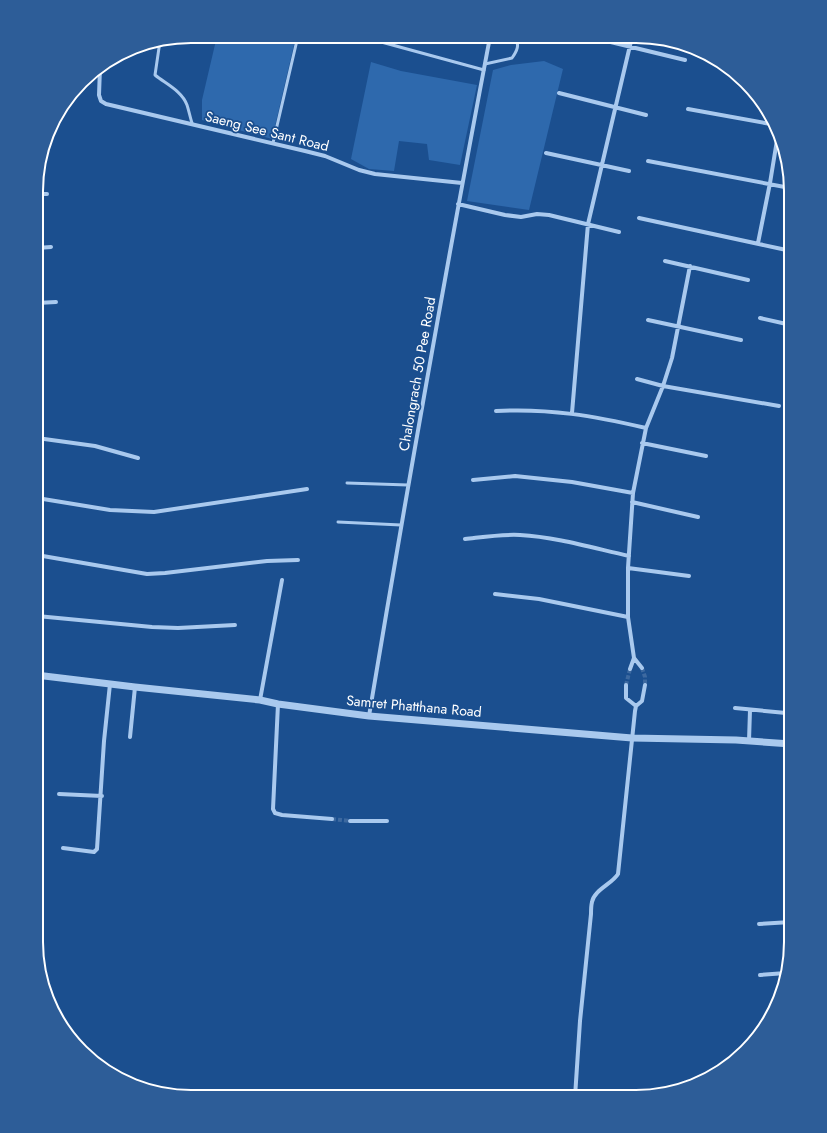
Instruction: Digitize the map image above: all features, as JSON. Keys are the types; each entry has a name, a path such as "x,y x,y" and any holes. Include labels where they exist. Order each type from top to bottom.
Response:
{"street":[{"name":"Chalongrach 50 Pee Road","path":"368,716 458,204 489,43"},
{"path":"613,43 685,60"},
{"path":"572,413 588,224 630,43"},
{"name":"Saeng See Sant Road","path":"100,75 99,96 101,101 114,106 192,123 325,156 359,170 375,174 462,183"},
{"path":"559,93 646,115"},
{"path":"688,109 768,123"},
{"path":"758,243 776,145"},
{"path":"546,153 629,171"},
{"path":"648,161 784,186"},
{"path":"43,194 48,194"},
{"path":"458,204 505,215 521,217 537,214 549,215 618,232"},
{"path":"639,218 784,249"},
{"path":"43,248 51,247"},
{"path":"665,261 748,280"},
{"path":"630,669 634,658 628,617 628,568 633,493 646,428 663,386 672,358 690,266"},
{"path":"43,303 56,302"},
{"path":"760,318 784,323"},
{"path":"648,320 741,340"},
{"path":"637,379 663,386 779,406"},
{"path":"496,411 520,410 572,413 646,428"},
{"path":"43,439 95,446 138,458"},
{"path":"642,443 706,456"},
{"path":"473,480 515,476 540,478 633,493"},
{"path":"43,499 110,510 154,512 307,489"},
{"path":"632,502 698,517"},
{"path":"465,539 500,535 521,535 550,539 629,556"},
{"path":"43,556 146,574 267,561 298,560"},
{"path":"628,568 689,576"},
{"path":"260,700 282,580"},
{"path":"495,594 539,599 628,617"},
{"path":"43,617 152,627 178,628 235,625"},
{"path":"634,658 642,668"},
{"name":"Samret Phatthana Road","path":"43,676 260,700 278,704 368,716 632,738 749,741 784,744"},
{"path":"63,848 94,852 98,849 104,741 110,684"},
{"path":"626,685 626,698 635,709"},
{"path":"575,1090 580,1021 592,901 594,895 611,882 618,874 635,709 642,700 645,685"},
{"path":"130,737 135,687"},
{"path":"278,704 273,809 275,813 282,815 332,819"},
{"path":"735,708 784,713"},
{"path":"749,741 750,710"},
{"path":"59,794 102,796"},
{"path":"350,821 387,821"},
{"path":"759,924 784,922"},
{"path":"760,975 780,974"}],"lane":[{"path":"273,143 296,43"},
{"path":"388,43 484,70"},
{"path":"485,64 512,58 516,52 518,43"},
{"path":"159,47 155,75 183,97 187,104 192,123"},
{"path":"347,482 408,485"},
{"path":"338,522 401,524"}],"shaded area":[{"path":"215,43 294,43 272,139 202,120 202,100"},
{"path":"544,61 563,69 529,210 467,201 493,70 511,65"},
{"path":"371,62 401,71 477,85 460,165 429,160 427,144 399,141 394,171 369,169 351,159"}],"tunnel":[{"path":"642,668 645,677 645,685"},
{"path":"626,685 630,669"},
{"path":"332,819 350,821"}]}
